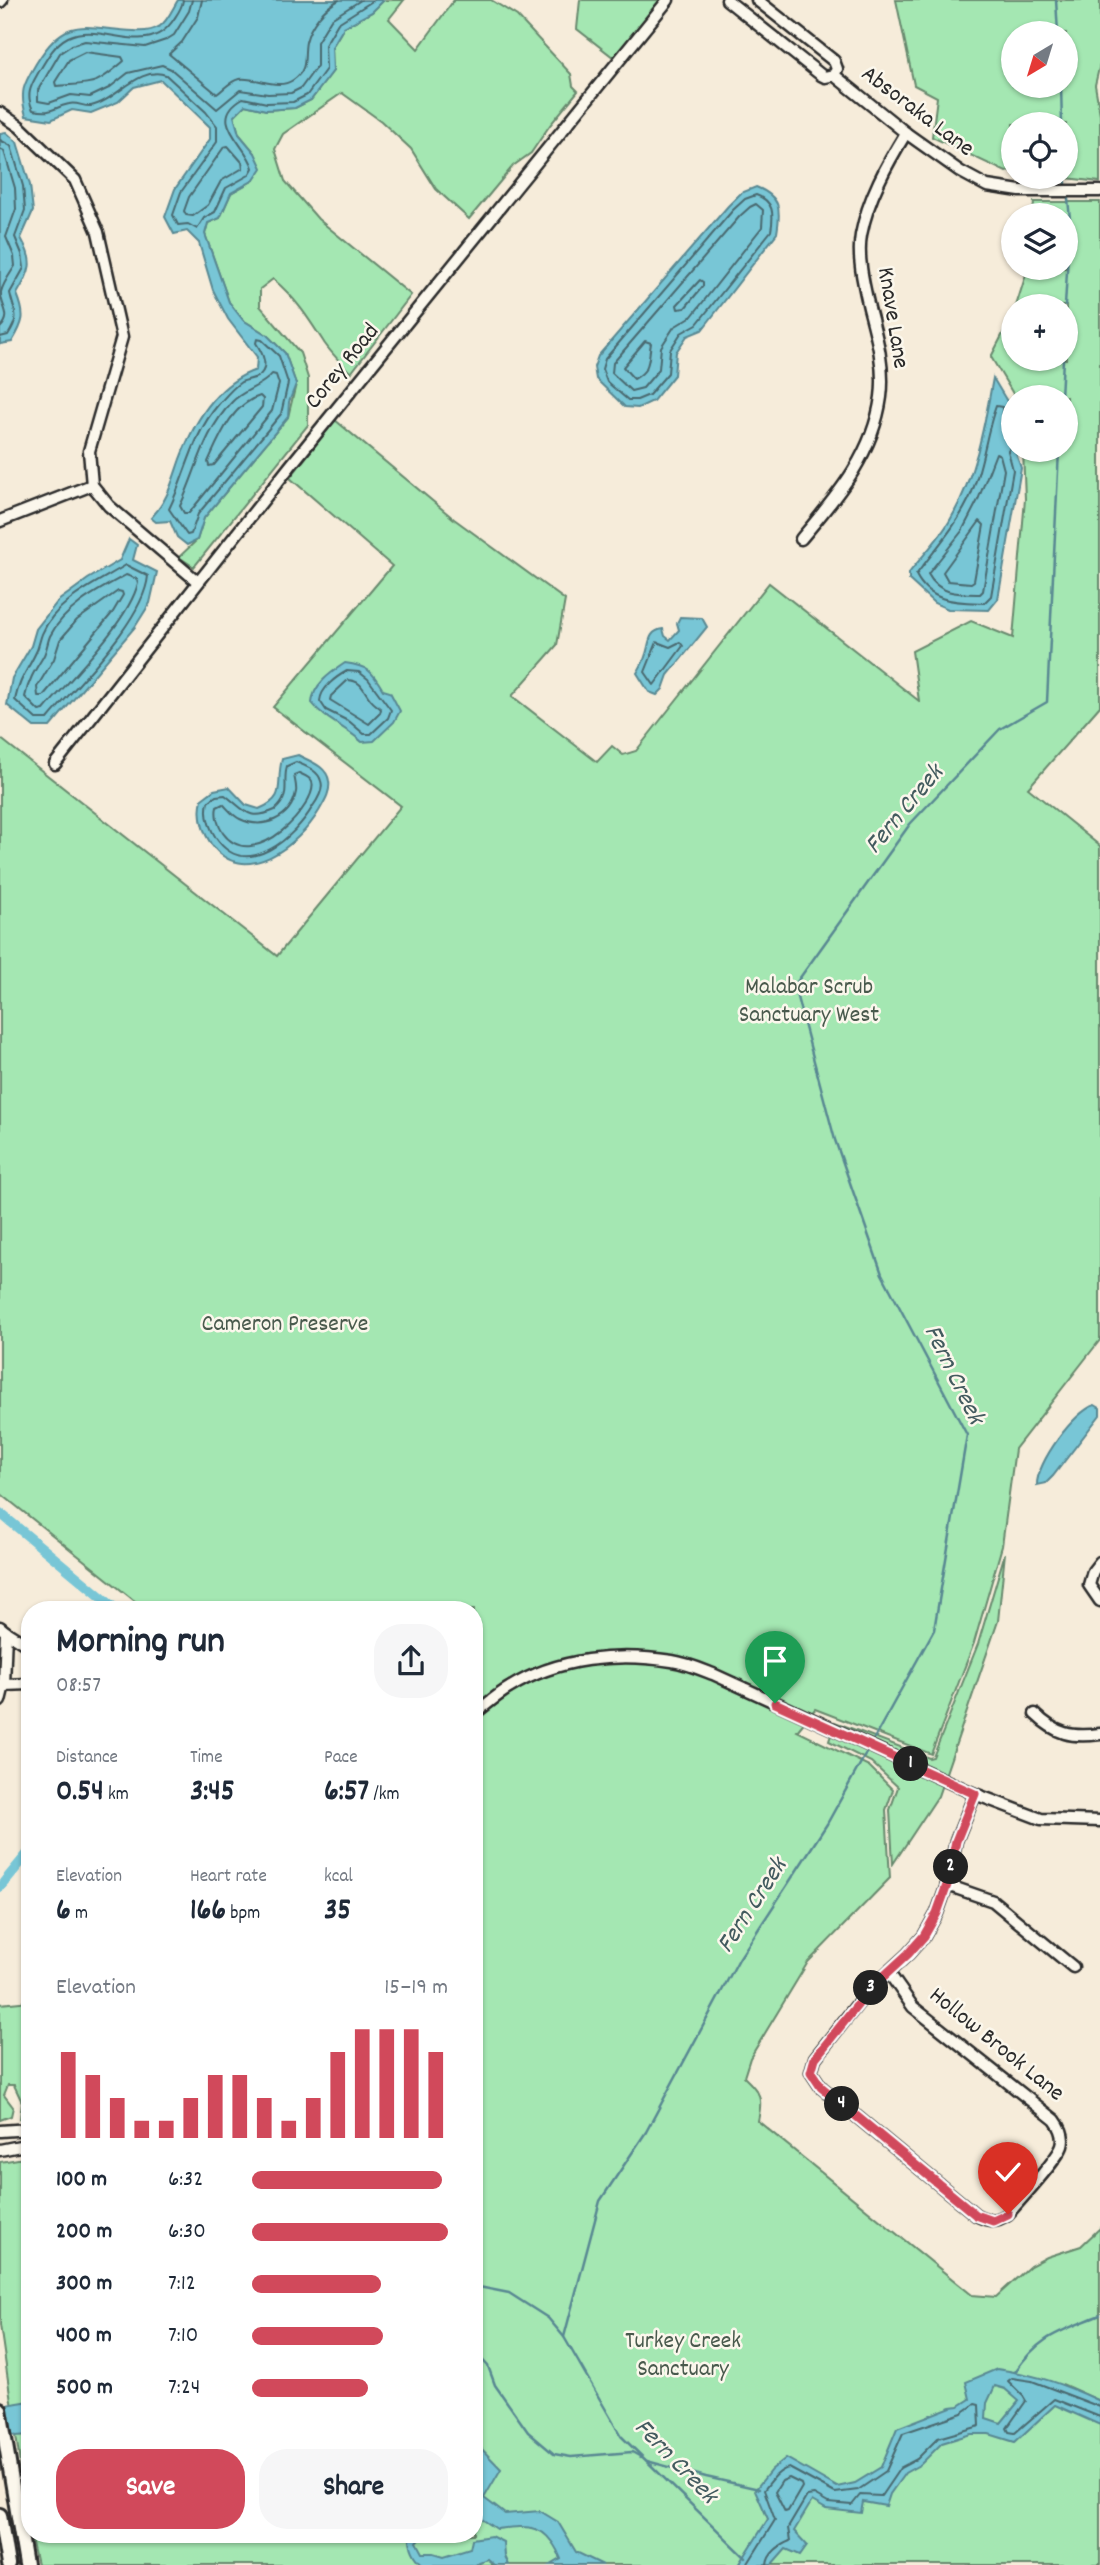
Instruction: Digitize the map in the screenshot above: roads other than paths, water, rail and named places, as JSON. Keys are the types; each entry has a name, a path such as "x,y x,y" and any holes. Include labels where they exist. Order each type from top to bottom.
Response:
{"street":[{"name":"Corey Road","path":"55,764 198,582 668,0"},
{"name":"Absoraka Lane","path":"727,0 821,75 834,75"},
{"path":"745,14 757,0"},
{"name":"Absoraka Lane","path":"757,0 834,61 837,69 834,75"},
{"name":"Absoraka Lane","path":"834,75 906,133 961,172 987,186 1020,191 1100,191"},
{"path":"0,113 19,126 75,180 97,232 122,337 89,451 92,485 109,506 198,582"},
{"name":"Knave Lane","path":"801,539 853,474 869,442 876,420 881,395 881,362 878,337 863,279 861,235 882,173 906,133"},
{"path":"0,521 92,485"},
{"path":"1100,1562 1093,1571 1089,1586 1100,1601"},
{"path":"3,1629 21,1641"},
{"path":"0,1701 4,1685 3,1629"},
{"path":"483,1707 508,1688 540,1672 570,1663 611,1656 674,1661 713,1674 975,1794 1041,1819 1100,1821"},
{"path":"4,1685 21,1684"},
{"path":"1035,1714 1048,1727 1064,1734 1100,1734"},
{"name":"Hollow Brook Lane","path":"889,1973 914,2007 1055,2120 1060,2127 1063,2138 1059,2153 1008,2214 999,2220 986,2220 976,2215 814,2080 811,2072 815,2058 871,1988 924,1936 937,1913 947,1885 956,1841 975,1794"},
{"path":"947,1885 993,1900 1073,1967"},
{"path":"0,2131 21,2130"},
{"path":"0,2150 21,2146"},
{"path":"0,2410 21,2536"},
{"path":"0,2515 8,2565"},
{"path":"22,2543 26,2565"}],"water":[{"path":"178,0 384,0 372,12 344,27 332,47 333,71 311,100 295,108 266,110 245,105 234,116 239,134 255,153 262,168 254,180 231,193 220,218 208,223 205,234 229,302 243,320 267,335 285,353 296,384 289,402 288,417 204,518 197,540 187,545 177,537 170,521 156,522 151,518 166,497 192,431 200,418 230,384 256,370 257,357 228,319 213,290 199,243 187,231 174,234 165,217 175,189 210,139 210,127 161,80 134,87 118,102 91,113 72,110 51,120 26,116 23,100 29,76 58,36 79,27 151,30 165,21"},
{"path":"6,132 17,142 30,185 33,211 21,238 30,266 17,294 23,314 21,324 12,342 0,344 0,133"},
{"path":"756,187 775,200 779,211 777,233 702,330 687,336 676,352 674,375 653,401 638,408 625,407 596,379 594,367 598,356 728,206 741,193"},
{"path":"993,378 1001,391 1001,462 1019,462 1021,468 998,599 989,610 948,609 934,603 909,580 909,573 945,529 958,505 966,488 982,434"},
{"path":"129,539 137,545 133,560 157,572 150,603 135,627 50,727 34,727 7,705 12,678 31,646 36,629 58,601 120,560"},
{"path":"680,617 702,618 707,627 668,675 663,689 657,695 649,692 637,673 654,633 663,629 670,640 679,630 677,623"},
{"path":"345,663 368,670 383,690 390,692 400,711 394,722 374,741 362,742 312,703 319,685"},
{"path":"298,755 325,771 329,781 327,797 310,824 285,848 270,857 239,863 224,857 211,844 205,833 201,817 202,799 214,790 229,787 246,805 259,809 274,800 277,794 282,759"},
{"path":"1095,1405 1100,1408 1100,1415 1053,1476 1046,1483 1037,1485 1043,1464 1058,1439 1077,1417"},
{"path":"997,2369 1050,2381 1100,2401 1100,2425 1055,2405 1015,2442 989,2434 971,2434 942,2443 921,2464 905,2473 890,2494 886,2506 863,2502 861,2513 826,2509 812,2501 794,2531 807,2545 800,2555 786,2549 772,2565 739,2565 768,2519 755,2490 771,2470 786,2458 837,2487 855,2483 881,2467 897,2428 959,2406 970,2399 966,2382","holes":["995,2386 1005,2389 1019,2401 1001,2423 986,2418 987,2403"]},
{"path":"21,2402 21,2436 0,2436 0,2406"},
{"path":"483,2450 501,2469 484,2498 505,2514 540,2511 558,2522 576,2552 603,2565 551,2565 561,2559 556,2547 544,2533 519,2527 497,2529 483,2520"},
{"path":"491,2536 503,2542 508,2565 494,2565 487,2559 472,2565 424,2565 410,2543 418,2543 423,2553 444,2556 470,2548 471,2543 483,2543 483,2537"}],"waterway":[{"name":"Fern Creek","path":"1056,0 1057,21"},
{"name":"Fern Creek","path":"1061,98 1062,112"},
{"name":"Fern Creek","path":"1066,294 1070,219 1068,199"},
{"name":"Fern Creek","path":"1062,371 1062,385"},
{"name":"Fern Creek","path":"872,1742 934,1630 967,1435 882,1274 835,1140 794,986 910,824 1000,729 1047,702 1058,462"},
{"path":"0,1513 106,1601"},
{"name":"Fern Creek","path":"746,2558 621,2436 564,2337 600,2201 646,2132 739,1959 827,1824 869,1748"},
{"path":"0,1887 21,1862"},
{"name":"Fern Creek","path":"483,2288 509,2293 548,2318 564,2337"},
{"path":"1015,2372 1042,2342 1100,2315"},
{"path":"483,2361 488,2366 495,2385 528,2432 554,2454 571,2457 632,2452 641,2457"},
{"path":"647,2461 759,2489"}],"park label":[{"name":"Malabar Scrub Sanctuary West","path":"809,1002"},
{"name":"Cameron Preserve","path":"285,1325"},
{"name":"Turkey Creek Sanctuary","path":"683,2356"}]}
